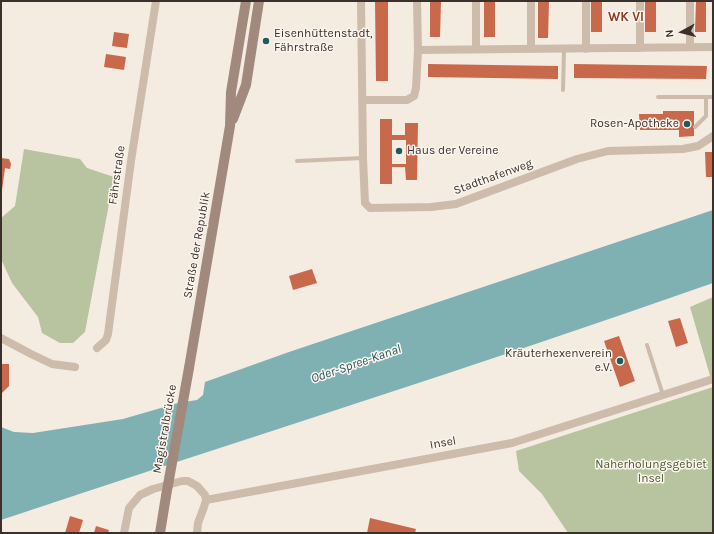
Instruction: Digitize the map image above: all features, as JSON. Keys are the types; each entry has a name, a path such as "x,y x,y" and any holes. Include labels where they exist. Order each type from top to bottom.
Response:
{"main road":[{"name":"Straße der Republik","path":"189,368 230,126 231,92 246,1"},
{"name":"Straße der Republik","path":"230,126 246,85 259,1"},
{"name":"Magistralbrücke","path":"160,533 189,368"}],"street":[{"name":"Fährstraße","path":"96,348 106,340 108,334 131,161 156,1"},
{"name":"Stadthafenweg","path":"361,1 363,158 365,203 370,208 431,207 456,204 577,159 608,151 683,149 698,146 713,136"},
{"path":"363,100 407,100 414,96 416,88 418,50 417,1"},
{"path":"476,1 476,50"},
{"path":"531,1 531,49"},
{"path":"586,1 586,49"},
{"path":"640,1 640,48"},
{"path":"690,1 690,47"},
{"path":"418,50 713,47"},
{"path":"1,338 52,364 75,367"},
{"name":"Insel","path":"206,500 512,443 713,379"},
{"path":"124,533 129,508 140,495 153,489 182,481 188,481 197,486 206,500 198,523 197,533"}],"lane":[{"path":"563,90 564,49"},
{"path":"658,97 713,97"},
{"path":"695,127 706,116 706,97"},
{"path":"297,161 363,158"},
{"path":"647,345 663,395"}],"green space":[{"path":"24,149 80,159 87,168 114,177 85,332 73,343 60,343 42,333 38,317 12,283 1,259 1,218 15,206"},
{"path":"713,297 713,386 690,307"},
{"name":"Naherholungsgebiet Insel","path":"713,387 713,533 568,533 542,494 519,471 516,451"}],"water":[{"name":"Oder-Spree-Kanal","path":"713,210 713,283 446,374 1,520 1,427 14,432 33,433 123,419 178,403 197,400 203,395 205,382 289,352"}],"building":[{"path":"375,1 388,1 388,81 376,81"},
{"path":"430,1 441,1 440,37 430,37"},
{"path":"484,1 495,1 495,37 484,37"},
{"path":"538,1 549,1 548,38 538,38"},
{"path":"591,1 602,1 602,32 591,32"},
{"path":"645,1 656,1 656,32 645,32"},
{"path":"696,1 706,1 706,32 695,32"},
{"path":"114,32 129,34 127,48 112,46"},
{"path":"106,54 126,57 124,70 104,67"},
{"path":"428,64 558,66 558,79 428,77"},
{"path":"574,64 707,66 706,79 574,78"},
{"path":"663,111 694,111 694,136 679,137 679,130 640,130 639,114 663,114"},
{"path":"380,119 392,119 392,135 405,135 405,123 418,123 417,180 406,180 405,167 392,167 392,184 380,184","holes":["392,140 406,140 406,164 392,164"]},
{"path":"705,152 713,152 713,177 706,177"},
{"path":"1,158 9,159 11,164 10,169 5,168 2,190"},
{"path":"312,269 317,283 293,290 289,276"},
{"path":"680,318 688,343 676,347 668,321"},
{"name":"Kräuterhexenverein e.V.","path":"619,336 635,381 620,387 604,341"},
{"path":"1,364 9,364 9,386 1,394"},
{"path":"70,516 83,520 79,533 65,533"},
{"path":"370,518 416,529 415,533 367,533"},
{"path":"96,526 109,530 108,533 94,533"}],"place":[{"name":"Eisenhüttenstadt, Fährstraße","path":"266,41"},
{"name":"Rosen-Apotheke","path":"687,124"},
{"name":"Haus der Vereine","path":"399,151"},
{"name":"Kräuterhexenverein e.V.","path":"620,361"}],"district":[{"name":"WK VI","path":"626,17"}]}
